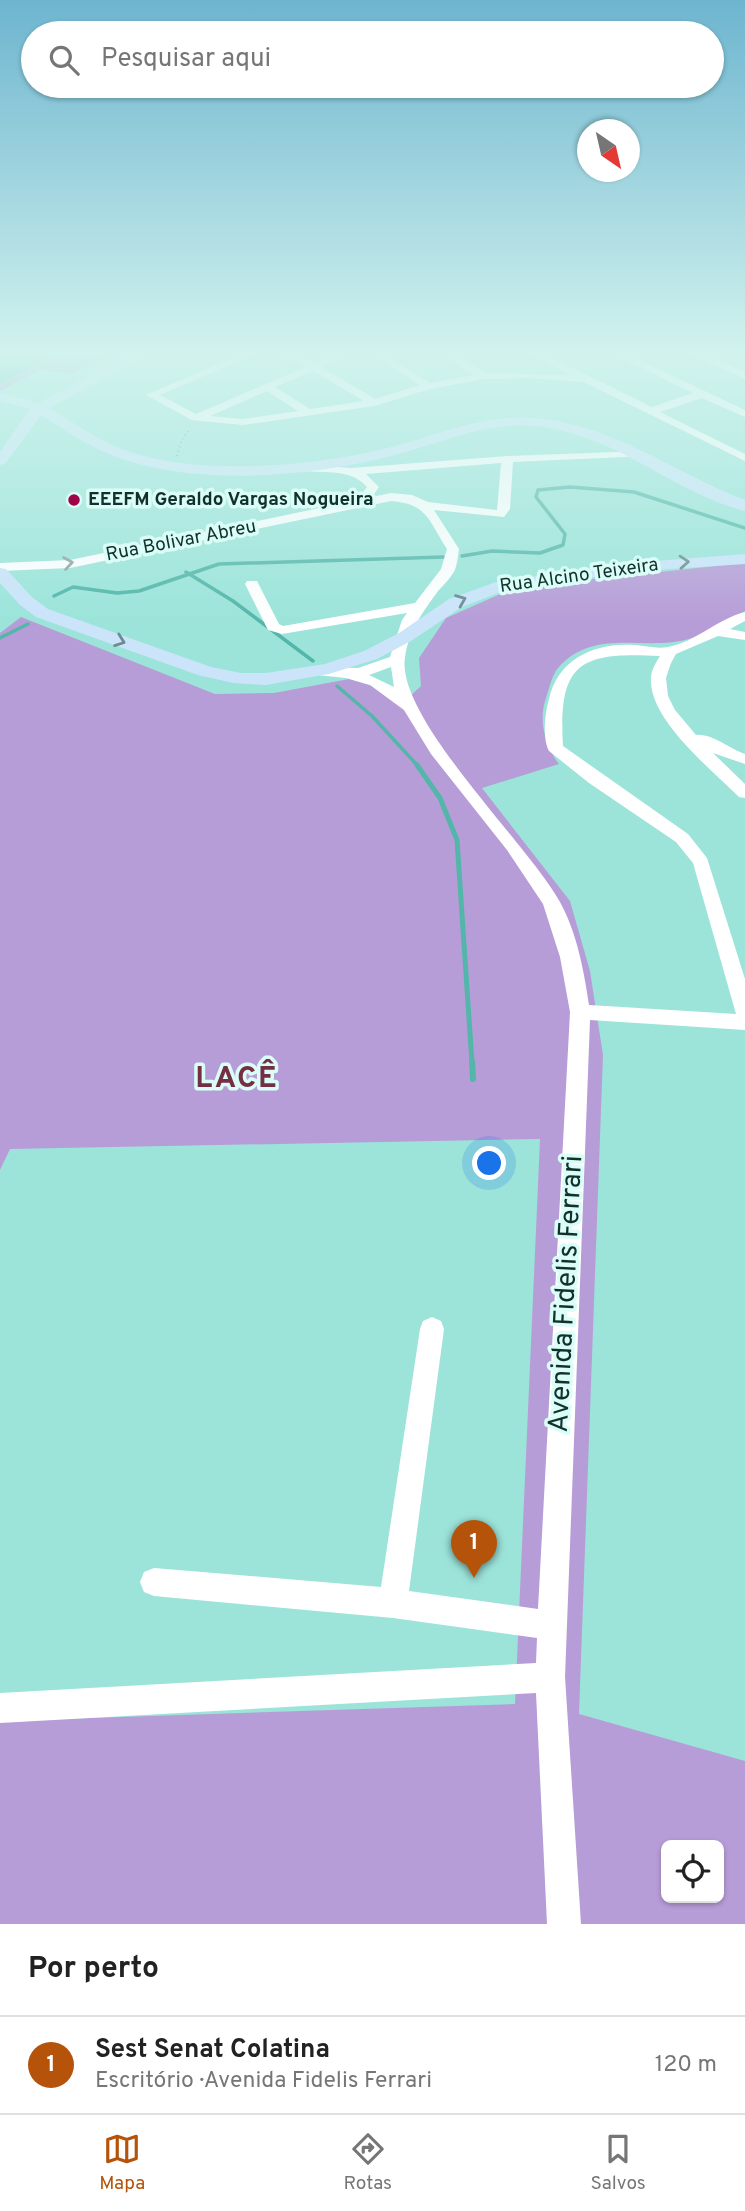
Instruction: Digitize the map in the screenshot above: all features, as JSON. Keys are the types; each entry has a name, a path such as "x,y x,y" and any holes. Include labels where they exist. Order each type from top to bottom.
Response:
{"main road":[{"path":"0,461 16,442"},
{"path":"96,442 125,456 155,464 244,469 366,458 422,442"},
{"path":"616,442 702,489 745,506"},
{"name":"Rua Alcino Teixeira","path":"0,573 26,601 42,613 214,674 248,679 317,671 365,656 405,638 449,604 506,585 647,564 745,559"}],"street":[{"path":"714,442 745,457"},
{"path":"244,469 315,468 350,472 507,459 642,454"},
{"path":"350,472 365,478 373,487 425,505 500,513 504,509 507,459"},
{"path":"390,494 392,467"},
{"path":"361,505 373,487"},
{"name":"Rua Bolivar Abreu","path":"0,568 70,564 361,505 390,494"},
{"path":"397,659 408,620 448,570 453,549 425,505"},
{"path":"252,584 273,627 282,630 417,607"},
{"path":"745,616 670,652 608,650 577,660 566,673 557,692 552,721 555,748 594,779 672,830 701,862 745,1012"},
{"path":"713,631 745,636"},
{"path":"670,652 659,669 657,685 666,708 745,793"},
{"name":"Avenida Fidelis Ferrari","path":"347,676 378,668 397,659 397,678 413,713 442,758 503,832 551,902 575,980 580,1012 550,1677 564,1924"},
{"name":"Avenida Fidelis Ferrari","path":"317,671 365,677 383,685 413,713"},
{"path":"684,730 724,753 745,758"},
{"path":"580,1012 745,1021"},
{"path":"393,1603 432,1329"},
{"path":"154,1582 393,1603 552,1626"},
{"path":"0,1708 550,1677"}],"path":[{"path":"176,458 181,442"}],"shaded area":[{"path":"745,563 745,611 692,638 675,642 605,644 572,655 556,671 544,706 544,732 559,764 482,788 570,901 590,971 603,1055 579,1714 745,1761 745,1924 0,1924 0,1721 515,1704 540,1139 10,1149 0,1170 0,633 21,617 215,694 274,693 349,679 409,697 421,686 419,658 446,618 516,587"}],"waterway":[{"path":"462,556 492,551 540,553 563,545 565,534 536,497 538,490 570,487 634,492 745,528"},
{"path":"189,574 219,564 443,557"},
{"path":"54,596 73,587 117,593 139,591 189,574"},
{"path":"189,574 233,601 313,661"},
{"path":"0,638 28,624"},
{"path":"337,686 372,716 418,766"},
{"path":"417,765 440,798 457,840 472,1063"},
{"path":"472,1061 473,1079"}],"place":[{"name":"EEEFM Geraldo Vargas Nogueira","path":"74,500"},
{"name":"Sest Senat Colatina","path":"474,1578"}],"district":[{"name":"LACÊ","path":"237,1079"}]}
